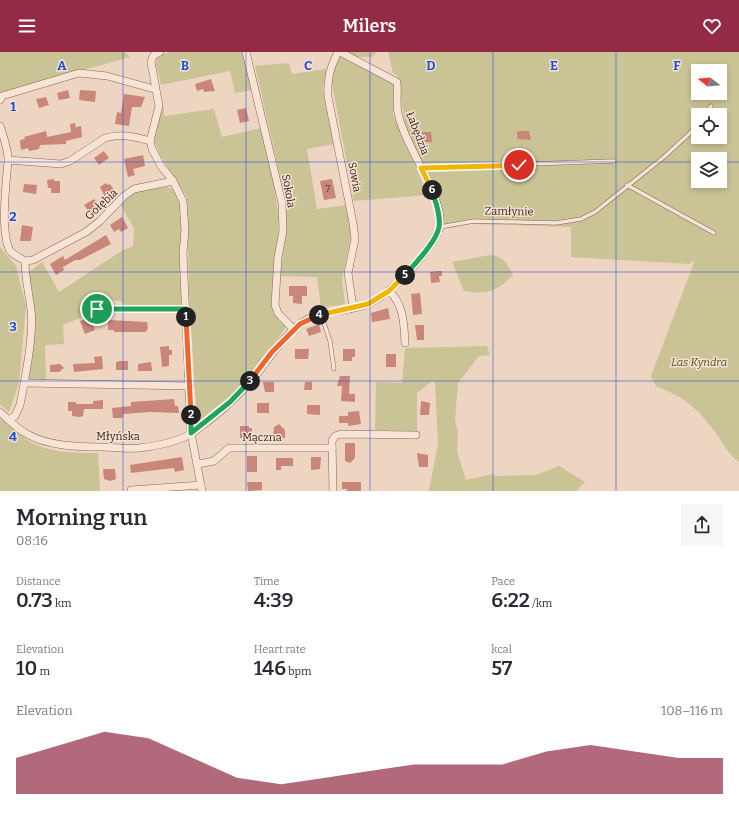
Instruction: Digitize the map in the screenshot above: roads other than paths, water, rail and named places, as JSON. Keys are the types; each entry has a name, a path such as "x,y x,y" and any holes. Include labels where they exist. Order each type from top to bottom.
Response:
{"street":[{"path":"131,490 201,488 198,464 191,433 183,253 185,230 183,201 174,181 161,166 152,149 150,141 159,106 158,96 154,88 151,62 153,56 160,52"},
{"name":"Sokola","path":"246,52 282,203 283,231 278,257 275,305 278,313 294,330"},
{"name":"Łabędzia","path":"339,52 398,82 398,113 413,154 432,189 440,227"},
{"name":"Sowia","path":"339,52 329,70 327,84 328,97 355,239 348,272 353,307"},
{"path":"0,100 2,96 79,73 107,76 154,88"},
{"path":"0,126 8,160 1,194 2,233 4,244 10,251 25,261 25,280 31,310 31,324 24,383 18,409 15,416 9,420"},
{"path":"8,160 61,164 70,161 105,138 112,136 122,135 150,141"},
{"name":"Gołębia","path":"25,261 33,260 86,232 100,221 124,196 134,189 174,181"},
{"path":"191,433 230,402 252,380 272,352 300,324 321,314 368,304 389,291 417,262 440,227"},
{"path":"389,291 396,297 404,319 405,343"},
{"path":"97,309 186,309"},
{"path":"24,383 190,386"},
{"name":"Młyńska","path":"0,412 14,426 36,438 78,447 142,448 158,445 191,433"},
{"path":"333,491 332,441 336,436 341,434 416,434"},
{"name":"Mączna","path":"198,464 214,461 229,448 332,448"}],"lane":[{"name":"Zamłynie","path":"440,227 474,221 556,223 581,219 595,212 664,157 691,132"},
{"path":"421,168 614,160"},
{"path":"627,185 714,234"},
{"path":"321,314 330,341 334,369"}],"park label":[{"name":"Las Kyndra","path":"699,362"}]}
